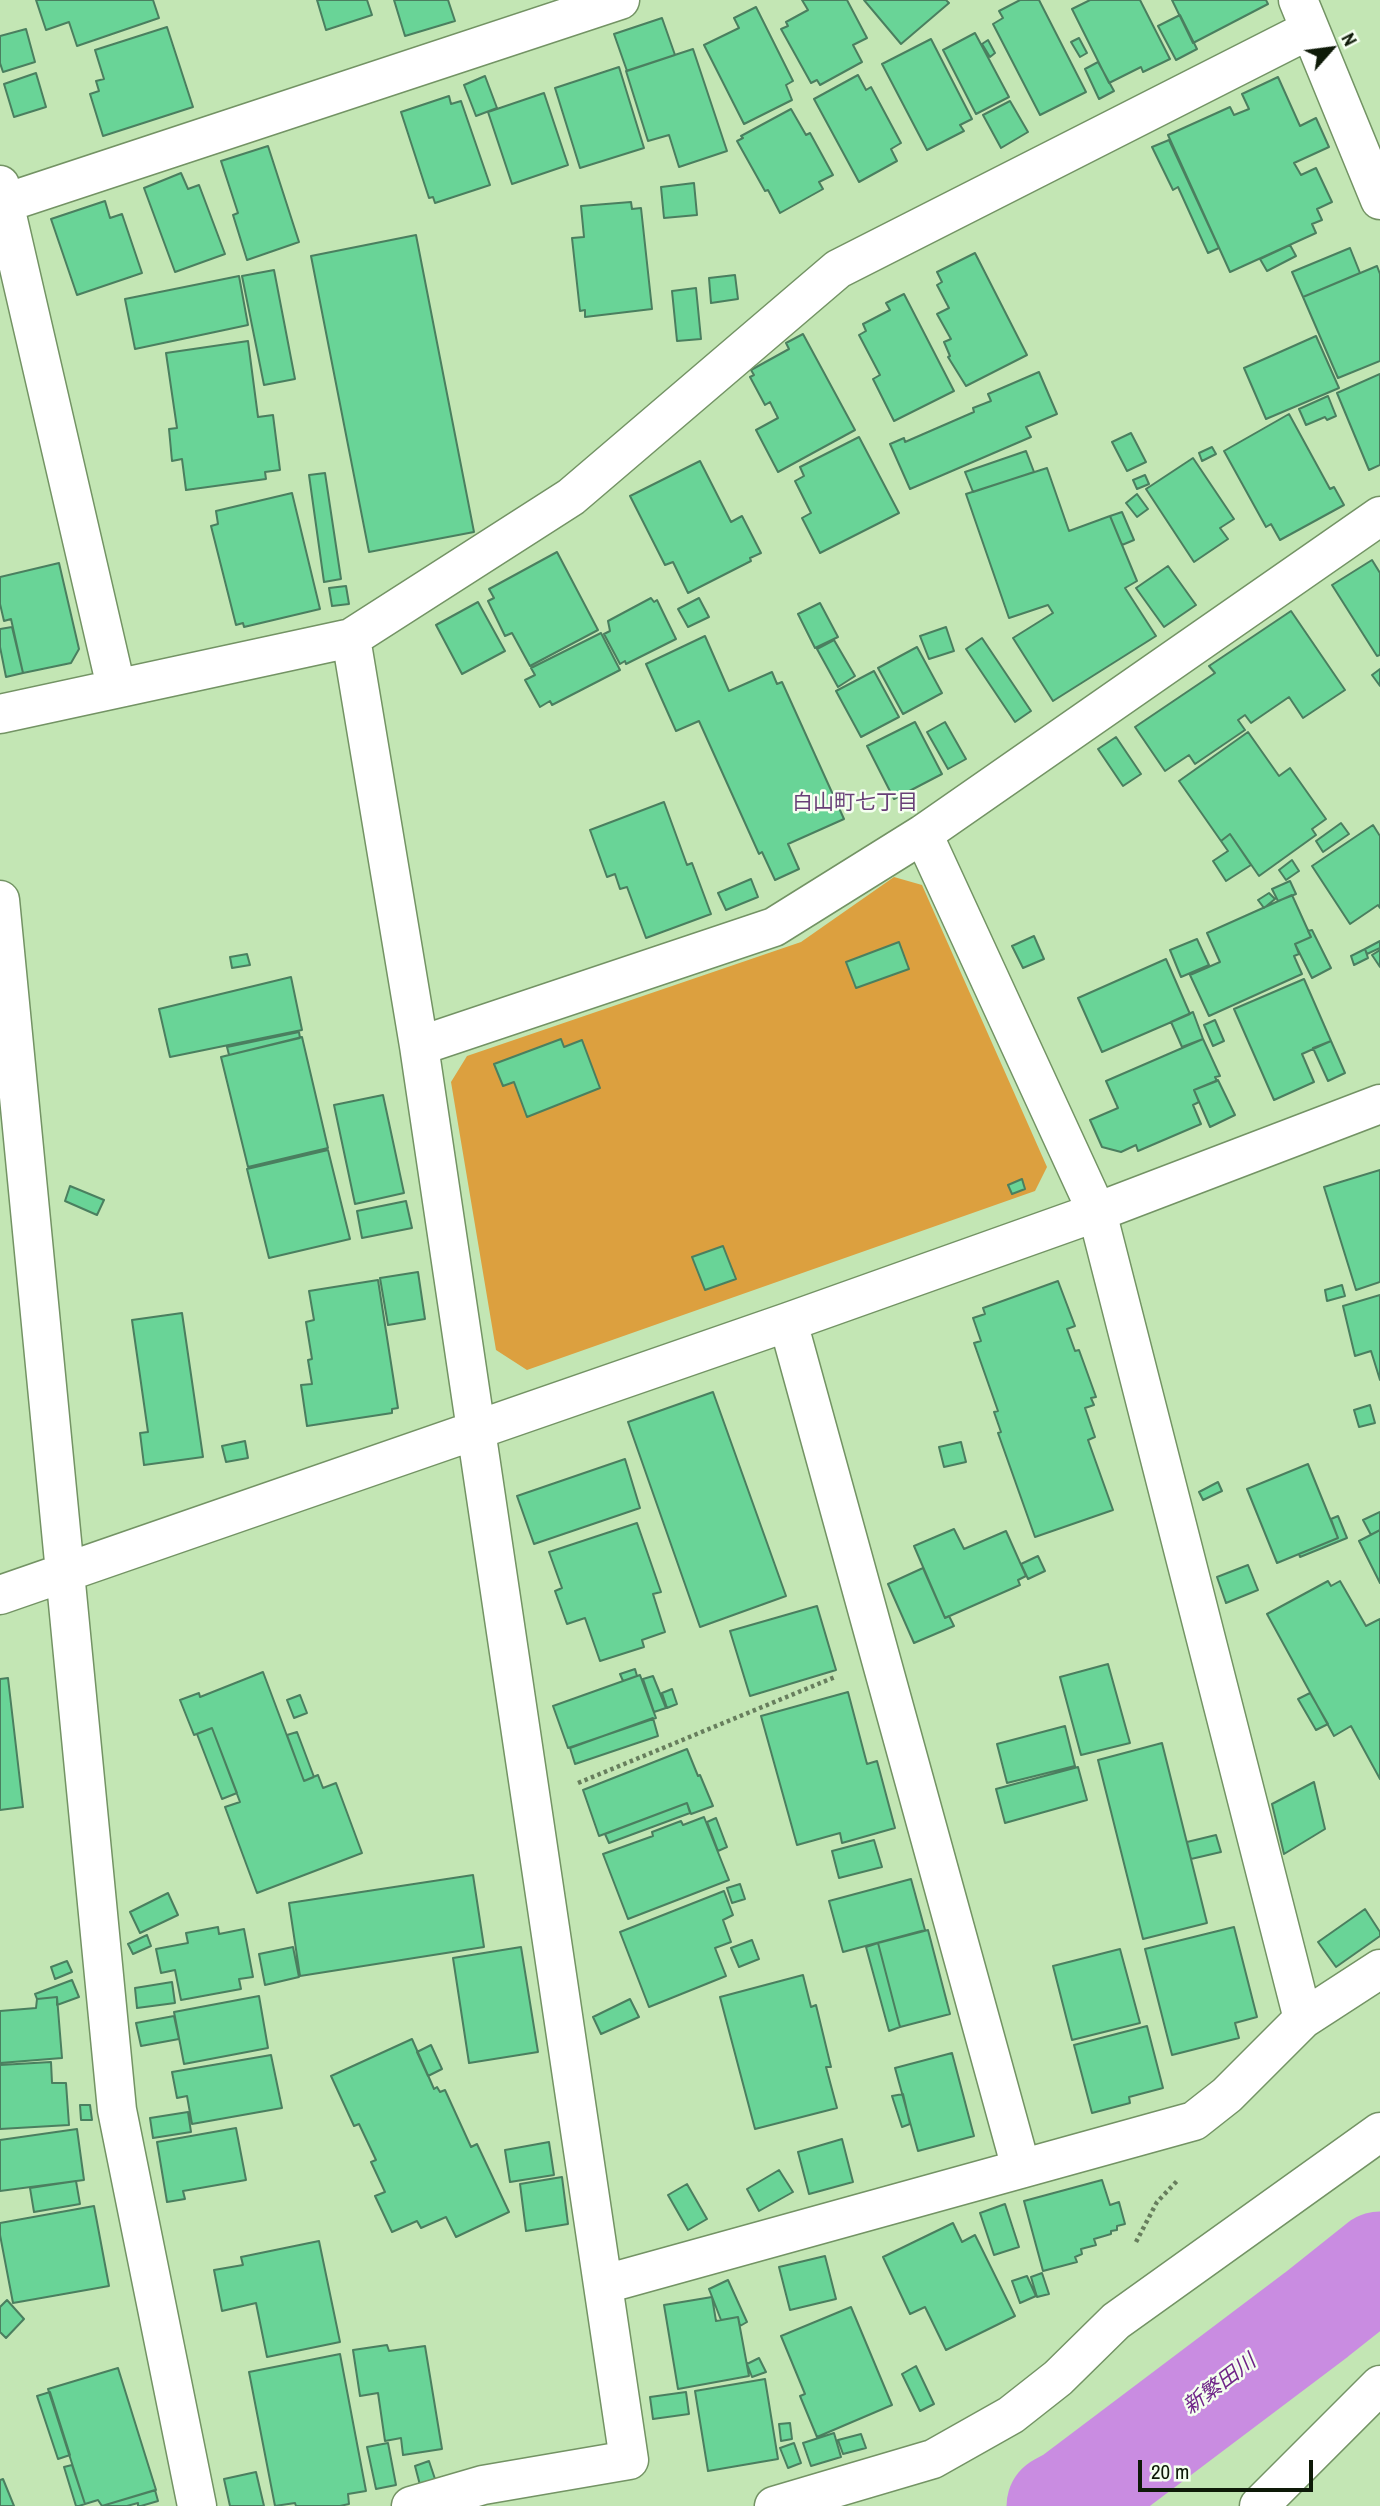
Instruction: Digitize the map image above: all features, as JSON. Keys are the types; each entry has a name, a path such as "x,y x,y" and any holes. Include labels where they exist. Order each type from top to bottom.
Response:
{"street":[{"path":"116,687 2,194 620,0"},
{"path":"0,714 351,638 570,498 838,269 1303,15 1380,200"},
{"path":"419,1046 774,927 923,834 1380,516"},
{"path":"351,638 419,1046 605,2284 629,2460 483,2485 411,2506"},
{"path":"923,834 1097,1212 1303,2019"},
{"path":"0,900 117,2110 197,2506"},
{"path":"0,1595 788,1322 1097,1212 1380,1104"},
{"path":"788,1322 1021,2168"},
{"path":"605,2284 1194,2121 1227,2095 1303,2019 1380,1969"},
{"path":"774,2506 933,2459 1011,2415 1058,2378 1116,2321 1380,2132"},
{"path":"1259,2506 1380,2385"}],"path":[{"path":"532,1802 881,1658"},
{"path":"1133,2247 1157,2202 1183,2175"}],"shaded area":[{"path":"894,877 922,885 1047,1167 1035,1191 527,1370 496,1350 451,1082 467,1056 801,942"}],"building":[{"path":"36,0 153,0 159,18 77,46 69,22 46,30"},
{"path":"317,0 367,0 372,15 326,30"},
{"path":"394,0 448,0 455,21 405,36"},
{"path":"802,0 847,0 867,38 853,45 862,62 820,85 817,80 811,83 781,29 788,26 786,22 808,10"},
{"path":"864,0 946,0 949,3 901,44"},
{"path":"1020,0 1039,0 1086,92 1040,115 993,24 1003,18 999,11"},
{"path":"1090,0 1140,0 1170,59 1143,72 1141,67 1109,83 1072,9"},
{"path":"1172,0 1266,0 1268,4 1193,43"},
{"path":"756,7 793,81 786,85 792,100 744,124 704,45 739,28 734,18"},
{"path":"1180,15 1197,49 1176,60 1158,26"},
{"path":"662,18 675,55 627,71 614,34"},
{"path":"167,27 193,107 103,136 90,94 99,91 96,81 104,79 95,50"},
{"path":"26,29 35,62 3,72 0,63 0,36"},
{"path":"975,33 1009,97 976,114 943,50"},
{"path":"1079,38 1087,53 1080,57 1071,42"},
{"path":"931,39 972,119 960,125 964,131 927,150 882,64"},
{"path":"988,40 995,53 990,57 982,44"},
{"path":"693,49 727,151 679,167 669,135 648,141 626,71"},
{"path":"1098,62 1114,91 1099,99 1085,69"},
{"path":"619,67 644,148 580,168 555,88"},
{"path":"36,73 46,107 14,117 4,84"},
{"path":"858,75 866,90 871,87 901,143 891,149 897,161 859,182 814,99"},
{"path":"485,76 497,108 476,116 464,85"},
{"path":"1278,77 1300,126 1316,118 1329,147 1294,163 1301,175 1316,168 1332,202 1317,209 1322,220 1312,224 1316,233 1230,272 1168,135 1230,107 1234,115 1249,109 1242,94"},
{"path":"544,93 568,165 512,184 488,112"},
{"path":"449,96 451,104 461,101 490,185 435,203 433,197 429,198 401,112"},
{"path":"1010,101 1028,132 1001,148 983,115"},
{"path":"791,109 806,135 810,133 833,175 819,182 823,189 780,213 737,141 743,138 741,136"},
{"path":"1169,140 1219,248 1208,253 1178,187 1173,190 1152,147"},
{"path":"268,146 299,242 247,260 233,215 238,213 221,161"},
{"path":"181,173 188,189 199,185 225,254 175,272 144,188"},
{"path":"694,183 697,215 664,218 661,187"},
{"path":"105,201 110,218 122,214 142,273 77,295 51,219"},
{"path":"631,202 632,209 641,208 652,309 585,317 585,310 580,311 572,238 584,237 581,206"},
{"path":"416,235 474,532 369,552 311,256"},
{"path":"1290,245 1296,256 1267,271 1260,259"},
{"path":"1350,248 1360,273 1303,297 1292,272"},
{"path":"975,253 1027,355 966,386 948,357 950,356 944,342 951,339 937,314 949,308 937,285 942,282 937,272"},
{"path":"1377,266 1380,274 1380,361 1338,378 1303,297"},
{"path":"274,270 295,379 264,385 242,276"},
{"path":"735,275 738,299 711,303 709,278"},
{"path":"239,276 248,325 135,349 125,299"},
{"path":"696,288 701,339 677,341 672,291"},
{"path":"904,294 954,391 894,421 873,379 880,375 859,335 866,331 863,324 890,310 886,303"},
{"path":"803,334 855,430 778,472 756,430 778,418 770,402 765,405 750,377 754,375 751,370 789,349 786,343"},
{"path":"1316,336 1339,388 1266,419 1244,368"},
{"path":"248,341 258,417 273,415 280,470 265,472 266,479 186,490 182,459 172,461 169,429 177,428 166,353"},
{"path":"1039,372 1057,414 1026,427 1031,437 910,489 890,444 904,438 905,442 974,412 973,408 991,401 988,394"},
{"path":"1380,374 1380,465 1369,470 1337,393"},
{"path":"1328,396 1336,416 1327,420 1325,417 1306,425 1299,409"},
{"path":"1289,414 1330,489 1334,487 1344,505 1280,540 1271,524 1266,527 1224,451"},
{"path":"1131,433 1146,462 1127,471 1112,442"},
{"path":"859,437 899,513 820,553 802,518 811,513 795,481 804,476 800,467"},
{"path":"1212,447 1216,454 1202,461 1199,453"},
{"path":"1026,451 1034,472 973,492 965,472"},
{"path":"1193,458 1234,519 1220,528 1228,539 1194,562 1146,489"},
{"path":"700,461 731,522 742,516 761,553 750,558 751,561 688,593 673,562 665,565 630,496"},
{"path":"1047,468 1069,531 1110,516 1137,581 1125,588 1156,636 1053,701 1013,638 1053,613 1048,605 1009,618 966,494"},
{"path":"325,473 341,579 324,582 309,475"},
{"path":"1145,475 1149,484 1137,489 1133,480"},
{"path":"292,493 320,609 244,627 243,623 236,625 211,526 218,524 216,511"},
{"path":"1137,494 1148,509 1137,517 1126,503"},
{"path":"1122,512 1134,540 1122,545 1110,516"},
{"path":"557,552 598,630 530,666 512,633 505,636 488,601 494,598 489,589"},
{"path":"1372,560 1380,573 1380,655 1377,656 1332,585"},
{"path":"59,563 79,649 71,663 23,673 11,619 4,621 0,604 0,577"},
{"path":"1168,566 1196,605 1164,627 1136,588"},
{"path":"346,586 349,604 332,606 329,588"},
{"path":"651,598 654,602 657,600 676,639 626,664 625,661 620,664 604,634 610,631 608,621"},
{"path":"699,598 709,617 688,627 678,609"},
{"path":"478,602 505,651 462,674 436,625"},
{"path":"820,603 838,637 815,648 798,614"},
{"path":"1291,611 1345,690 1303,718 1289,697 1251,723 1245,715 1238,720 1245,730 1195,764 1189,755 1165,771 1135,727 1215,673 1209,666"},
{"path":"12,627 23,673 6,677 0,647 0,629"},
{"path":"946,627 954,651 929,659 920,636"},
{"path":"601,633 620,670 552,705 550,701 540,707 525,680 535,675 531,668"},
{"path":"705,636 729,691 772,672 777,684 782,682 844,819 788,844 799,869 775,880 762,852 759,854 699,721 676,731 646,664"},
{"path":"982,638 1031,711 1015,722 966,649"},
{"path":"834,640 855,676 838,687 817,649"},
{"path":"917,647 942,693 903,714 878,668"},
{"path":"1380,669 1380,686 1372,675"},
{"path":"874,671 899,717 861,737 836,691"},
{"path":"915,722 942,774 894,799 867,746"},
{"path":"945,722 966,759 948,769 927,732"},
{"path":"1248,732 1279,776 1290,768 1326,819 1312,829 1316,835 1259,876 1230,834 1221,841 1179,781"},
{"path":"1116,737 1141,774 1123,786 1098,749"},
{"path":"664,802 687,865 692,863 711,914 646,938 627,887 620,889 615,874 607,877 590,830"},
{"path":"1341,823 1349,834 1323,852 1316,841"},
{"path":"1373,825 1380,836 1380,908 1378,905 1350,924 1312,866"},
{"path":"1230,834 1251,865 1226,881 1213,861 1228,851 1221,841"},
{"path":"1292,860 1299,871 1286,880 1279,870"},
{"path":"751,879 758,897 726,910 718,893"},
{"path":"1290,881 1296,894 1278,901 1272,889"},
{"path":"1269,893 1275,899 1264,908 1258,900"},
{"path":"1292,895 1311,937 1295,944 1299,954 1294,956 1302,974 1209,1016 1190,975 1220,962 1207,933"},
{"path":"1312,930 1331,968 1312,978 1295,944 1311,937 1308,931"},
{"path":"1034,936 1044,959 1023,968 1012,946"},
{"path":"1197,939 1209,965 1181,977 1170,950"},
{"path":"1380,941 1380,948 1367,954 1365,949"},
{"path":"899,942 909,969 856,988 846,962"},
{"path":"1365,949 1368,958 1354,965 1351,956"},
{"path":"1380,950 1380,967 1372,955"},
{"path":"247,954 250,965 232,968 230,957"},
{"path":"1166,959 1190,1014 1102,1052 1078,998"},
{"path":"291,977 302,1030 170,1057 159,1009"},
{"path":"1304,979 1331,1041 1302,1054 1314,1082 1274,1100 1234,1009"},
{"path":"1193,1012 1203,1039 1182,1047 1171,1022"},
{"path":"1215,1020 1224,1041 1213,1046 1204,1025"},
{"path":"299,1032 300,1038 229,1055 227,1047"},
{"path":"302,1037 328,1148 248,1167 221,1057"},
{"path":"561,1039 564,1047 582,1040 600,1088 527,1117 514,1082 503,1086 494,1064"},
{"path":"1203,1039 1220,1076 1215,1077 1217,1081 1194,1090 1199,1102 1193,1105 1201,1124 1138,1151 1136,1145 1121,1152 1102,1147 1090,1120 1118,1108 1106,1081"},
{"path":"1331,1041 1345,1073 1328,1081 1313,1048"},
{"path":"1218,1080 1235,1115 1210,1127 1194,1090"},
{"path":"383,1095 404,1193 355,1204 334,1105"},
{"path":"328,1150 350,1239 269,1258 247,1169"},
{"path":"1380,1170 1380,1282 1356,1290 1324,1187"},
{"path":"1022,1179 1025,1189 1012,1194 1008,1185"},
{"path":"70,1186 104,1200 97,1215 65,1201"},
{"path":"406,1201 412,1228 362,1238 357,1211"},
{"path":"723,1246 736,1279 705,1290 692,1257"},
{"path":"418,1272 425,1319 388,1325 380,1278"},
{"path":"378,1280 398,1408 392,1409 392,1413 307,1426 301,1385 312,1384 308,1360 312,1359 306,1322 314,1320 309,1291"},
{"path":"1058,1281 1075,1326 1067,1329 1075,1351 1079,1350 1096,1397 1091,1398 1094,1405 1085,1408 1095,1437 1088,1440 1113,1510 1035,1537 998,1433 1001,1432 994,1412 998,1411 974,1343 981,1341 973,1318 985,1314 983,1308"},
{"path":"1342,1285 1345,1296 1327,1301 1325,1290"},
{"path":"1380,1295 1380,1380 1371,1351 1355,1356 1343,1306"},
{"path":"182,1313 203,1457 144,1465 140,1433 148,1432 132,1320"},
{"path":"713,1392 786,1596 700,1627 628,1422"},
{"path":"1370,1405 1375,1423 1359,1427 1354,1410"},
{"path":"245,1441 248,1458 226,1462 222,1446"},
{"path":"961,1442 966,1462 944,1467 939,1447"},
{"path":"625,1459 640,1508 534,1544 517,1496"},
{"path":"1308,1464 1338,1538 1277,1563 1247,1489"},
{"path":"1218,1482 1222,1491 1203,1500 1199,1492"},
{"path":"1380,1512 1380,1530 1371,1535 1363,1520"},
{"path":"1338,1516 1347,1538 1300,1557 1299,1554 1338,1538 1331,1519"},
{"path":"637,1523 661,1592 653,1594 665,1632 642,1640 644,1647 600,1661 585,1618 567,1624 555,1591 562,1588 549,1552"},
{"path":"954,1529 964,1549 1006,1531 1026,1576 1018,1580 1020,1585 945,1618 914,1546"},
{"path":"1380,1530 1380,1583 1359,1541"},
{"path":"1038,1556 1045,1571 1028,1579 1021,1564"},
{"path":"1248,1565 1258,1590 1226,1603 1217,1577"},
{"path":"923,1568 945,1618 949,1616 954,1626 914,1643 888,1584"},
{"path":"1328,1581 1331,1586 1340,1581 1366,1626 1380,1619 1380,1779 1351,1726 1334,1736 1267,1614"},
{"path":"817,1606 836,1670 750,1696 730,1631"},
{"path":"1108,1664 1130,1743 1081,1755 1060,1677"},
{"path":"635,1669 637,1676 623,1681 620,1674"},
{"path":"263,1672 304,1781 318,1775 323,1788 336,1783 362,1853 257,1893 225,1807 240,1802 212,1728 194,1735 180,1700 199,1693 200,1697"},
{"path":"640,1675 656,1718 568,1748 553,1706"},
{"path":"653,1676 666,1708 654,1712 643,1679"},
{"path":"8,1678 23,1807 0,1810 0,1679"},
{"path":"672,1689 677,1704 667,1708 662,1693"},
{"path":"848,1692 867,1764 877,1761 895,1828 842,1843 840,1833 797,1845 761,1716"},
{"path":"1310,1693 1328,1724 1316,1730 1298,1699"},
{"path":"300,1695 307,1713 294,1718 287,1700"},
{"path":"653,1718 658,1736 575,1764 570,1748"},
{"path":"1065,1726 1075,1766 1007,1783 997,1744"},
{"path":"212,1728 237,1793 222,1799 197,1734"},
{"path":"297,1732 314,1777 304,1781 287,1735"},
{"path":"1162,1743 1207,1923 1143,1939 1098,1760"},
{"path":"687,1749 713,1806 691,1814 687,1803 599,1836 583,1790"},
{"path":"1078,1767 1087,1800 1005,1823 996,1789"},
{"path":"1314,1782 1325,1829 1284,1854 1272,1804"},
{"path":"687,1803 690,1813 609,1843 605,1834"},
{"path":"704,1817 729,1880 628,1919 603,1854 653,1836 652,1832 681,1821 683,1825"},
{"path":"716,1818 727,1847 718,1851 707,1822"},
{"path":"1216,1835 1221,1852 1191,1859 1187,1842"},
{"path":"874,1840 882,1867 839,1878 832,1851"},
{"path":"473,1875 484,1947 300,1976 289,1903"},
{"path":"911,1879 925,1930 843,1952 829,1901"},
{"path":"740,1884 745,1899 732,1903 727,1888"},
{"path":"724,1891 733,1915 723,1920 731,1942 715,1948 726,1976 649,2007 620,1932"},
{"path":"168,1893 178,1915 140,1933 130,1912"},
{"path":"1365,1909 1380,1936 1336,1967 1318,1942"},
{"path":"218,1927 219,1934 244,1929 253,1977 239,1979 241,1989 181,2000 175,1970 161,1973 156,1949 188,1943 186,1933"},
{"path":"1234,1927 1257,2017 1235,2023 1239,2038 1172,2055 1145,1949"},
{"path":"928,1930 950,2014 900,2027 878,1943"},
{"path":"147,1935 151,1946 133,1954 128,1944"},
{"path":"752,1940 759,1959 739,1967 731,1948"},
{"path":"878,1943 900,2027 889,2031 866,1947"},
{"path":"293,1947 299,1977 265,1985 259,1954"},
{"path":"521,1947 538,2052 469,2063 453,1958"},
{"path":"1120,1949 1140,2023 1072,2040 1053,1966"},
{"path":"67,1961 72,1972 55,1979 51,1967"},
{"path":"803,1975 811,2007 816,2005 831,2067 826,2067 837,2108 755,2129 720,1997"},
{"path":"72,1980 79,1997 57,2005 57,1997 37,1999 35,1994"},
{"path":"172,1982 175,2003 137,2008 135,1988"},
{"path":"259,1996 268,2048 184,2064 174,2012"},
{"path":"57,1997 62,2058 0,2063 0,2011 36,2008 37,1999"},
{"path":"630,1999 639,2017 601,2034 593,2017"},
{"path":"174,2016 179,2039 141,2046 136,2023"},
{"path":"1147,2026 1163,2088 1129,2097 1130,2103 1092,2113 1074,2045"},
{"path":"412,2039 434,2089 437,2087 440,2092 445,2090 471,2147 477,2144 509,2212 456,2237 446,2217 421,2228 417,2221 392,2232 375,2196 385,2192 371,2162 376,2160 359,2124 354,2126 331,2076"},
{"path":"431,2045 442,2069 428,2076 417,2052"},
{"path":"952,2053 974,2136 918,2151 895,2068"},
{"path":"271,2055 282,2108 192,2124 187,2096 177,2098 172,2072"},
{"path":"51,2062 52,2083 66,2083 69,2125 0,2129 0,2065"},
{"path":"903,2094 910,2124 902,2127 892,2096"},
{"path":"80,2105 90,2105 92,2120 81,2120"},
{"path":"188,2112 191,2132 153,2138 150,2118"},
{"path":"236,2128 246,2180 183,2191 185,2199 167,2202 157,2142"},
{"path":"77,2129 84,2180 0,2191 0,2140"},
{"path":"842,2139 853,2182 809,2194 798,2152"},
{"path":"549,2142 554,2175 510,2182 505,2150"},
{"path":"779,2170 793,2192 759,2211 747,2189"},
{"path":"562,2177 568,2224 526,2231 520,2184"},
{"path":"1102,2180 1110,2205 1119,2202 1125,2224 1117,2226 1117,2230 1111,2231 1111,2234 1094,2239 1096,2245 1081,2249 1082,2254 1075,2257 1077,2262 1043,2271 1024,2201"},
{"path":"76,2181 80,2204 34,2212 30,2188"},
{"path":"687,2184 707,2219 688,2230 668,2195"},
{"path":"1005,2204 1019,2247 994,2255 980,2213"},
{"path":"94,2206 109,2286 13,2303 0,2223"},
{"path":"953,2223 962,2242 975,2235 1015,2316 946,2350 925,2307 910,2314 883,2257"},
{"path":"319,2241 340,2342 267,2357 256,2303 222,2311 214,2270 243,2265 241,2257"},
{"path":"825,2256 836,2299 790,2310 779,2267"},
{"path":"1042,2273 1049,2294 1037,2297 1031,2277"},
{"path":"1027,2276 1036,2296 1020,2303 1012,2281"},
{"path":"728,2280 747,2322 740,2326 738,2317 721,2320 709,2289"},
{"path":"712,2297 716,2321 738,2317 749,2376 678,2389 664,2305"},
{"path":"7,2300 24,2319 6,2338 0,2332 0,2307"},
{"path":"851,2307 892,2405 817,2437 800,2396 805,2394 781,2336"},
{"path":"387,2345 389,2351 425,2346 442,2449 403,2455 401,2438 385,2441 378,2393 360,2396 353,2350"},
{"path":"340,2354 366,2491 348,2494 349,2504 340,2506 296,2506 295,2503 275,2506 249,2372"},
{"path":"759,2358 766,2372 752,2377 747,2364"},
{"path":"916,2366 934,2404 920,2411 902,2374"},
{"path":"118,2368 156,2490 102,2506 98,2500 85,2504 48,2389"},
{"path":"765,2379 778,2459 708,2471 695,2391"},
{"path":"50,2392 70,2455 58,2459 37,2396"},
{"path":"686,2392 689,2414 653,2419 650,2397"},
{"path":"790,2423 792,2439 781,2441 779,2424"},
{"path":"834,2433 841,2457 811,2466 803,2443"},
{"path":"861,2434 866,2448 843,2454 838,2440"},
{"path":"388,2443 396,2485 376,2489 367,2447"},
{"path":"794,2443 801,2463 788,2468 780,2448"},
{"path":"429,2461 435,2479 420,2485 415,2466"},
{"path":"72,2465 85,2504 79,2506 76,2506 64,2467"},
{"path":"256,2472 264,2506 230,2506 224,2479"},
{"path":"3,2479 14,2506 0,2506 0,2480"},
{"path":"155,2490 158,2501 141,2506 138,2506 138,2503 102,2506"}],"waterway":[{"name":"新繁田川","path":"1059,2506 1072,2499 1380,2264"}],"district":[{"name":"白山町七丁目","path":"855,803"}]}
